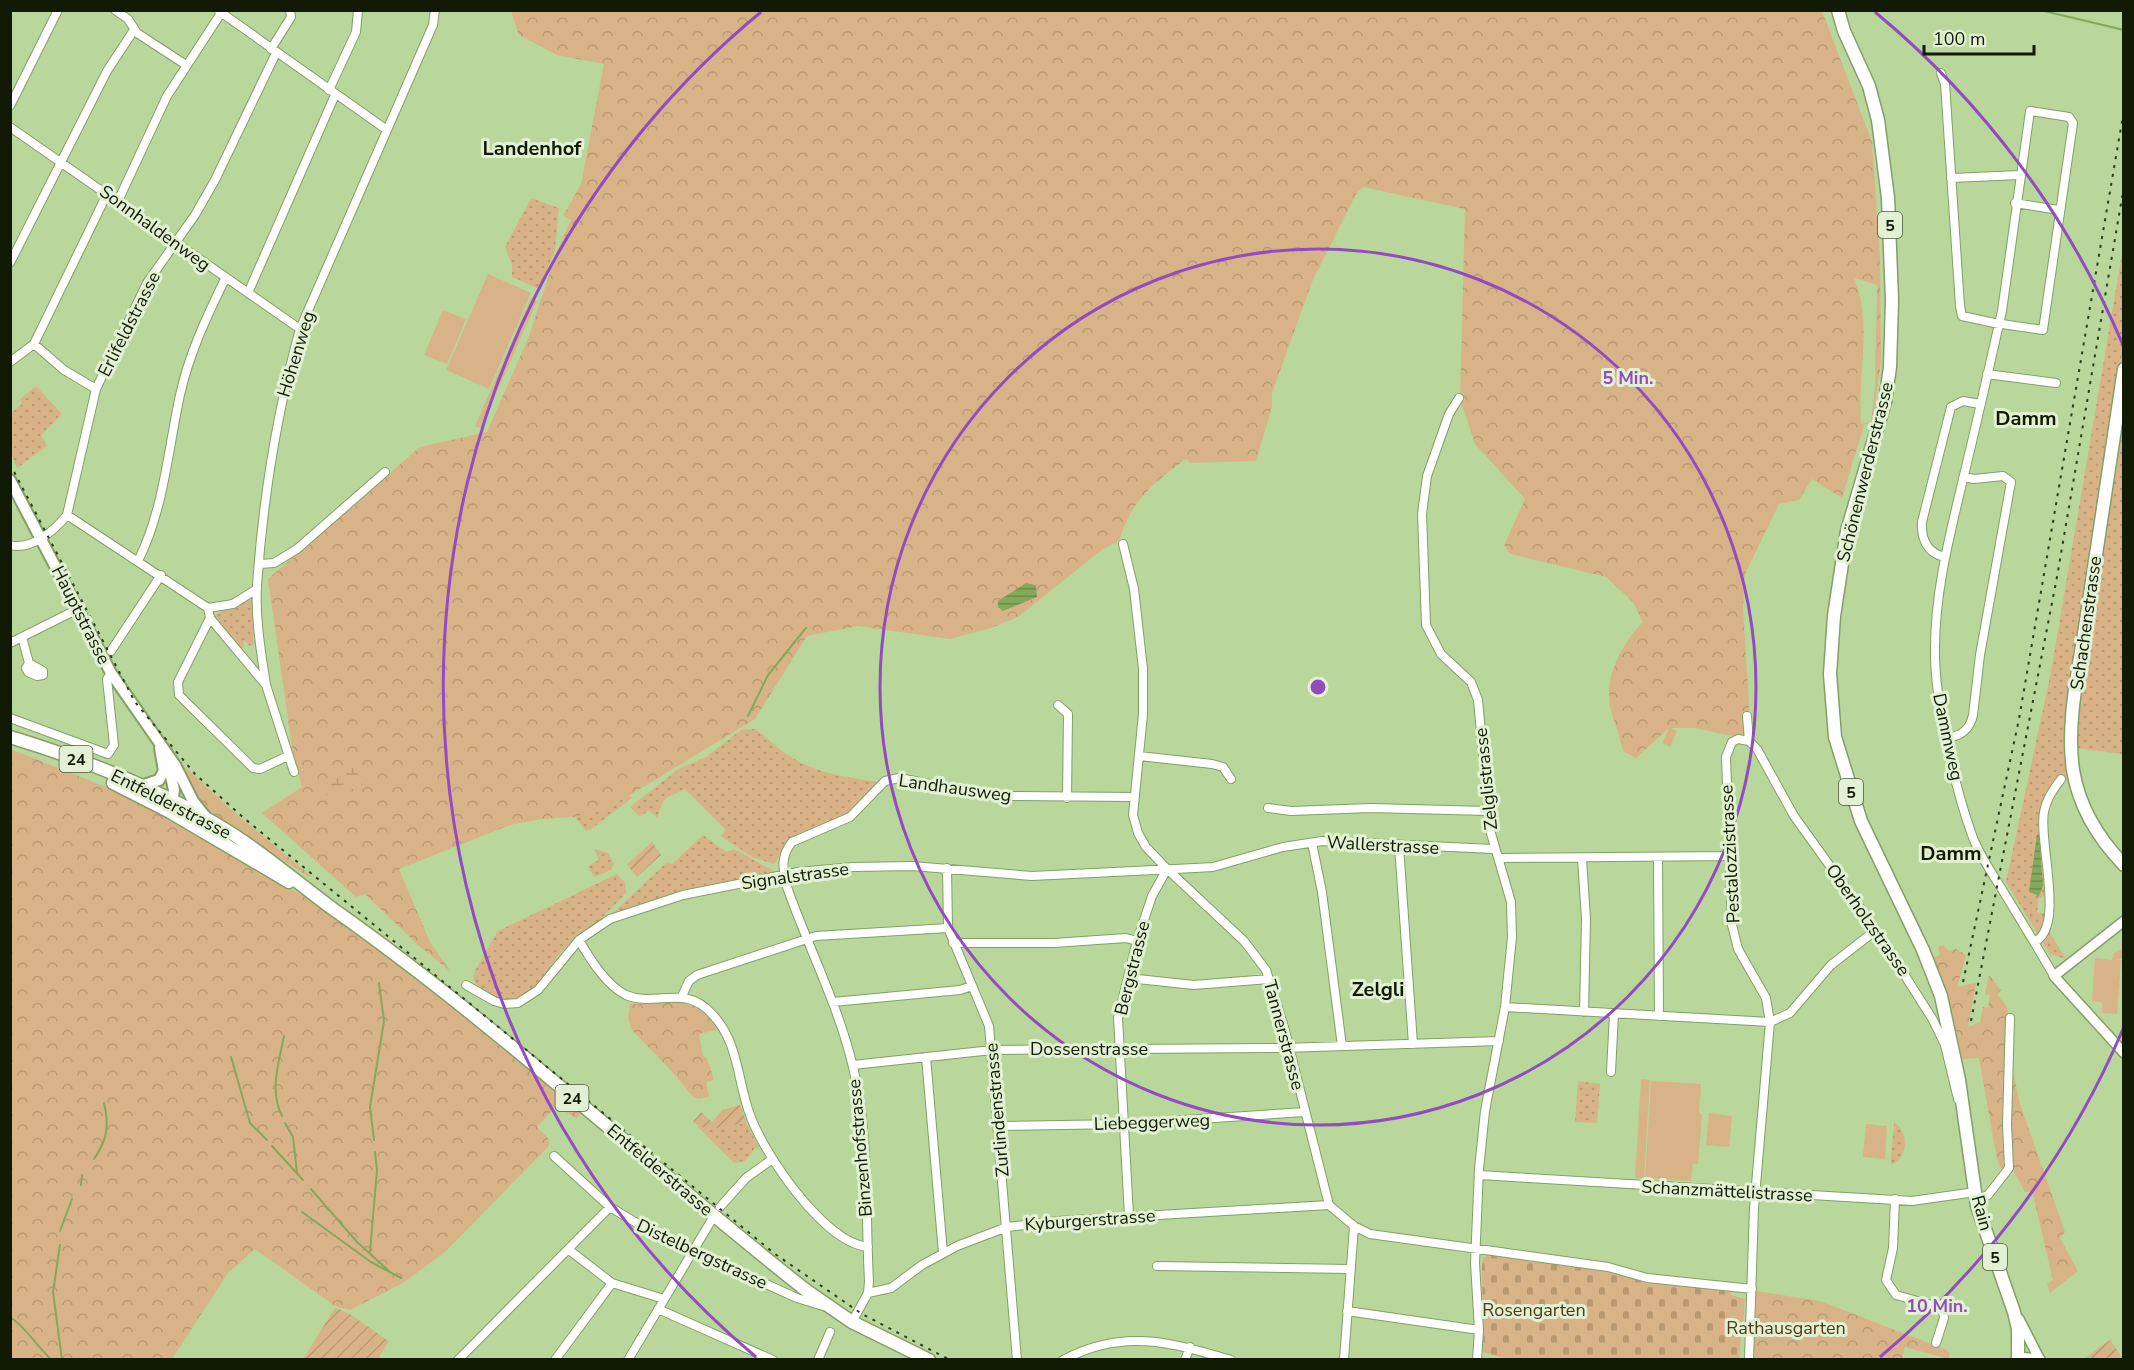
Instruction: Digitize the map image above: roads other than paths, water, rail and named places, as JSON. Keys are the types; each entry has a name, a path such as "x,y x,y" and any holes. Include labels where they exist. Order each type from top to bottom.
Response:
{"main road":[{"name":"Schönenwerderstrasse","path":"1838,10 1844,31 1869,86 1878,120 1888,198 1892,300 1890,367 1885,402 1847,531 1834,616 1830,675 1835,737 1861,821 1923,950 1941,996 1962,1112"},
{"name":"Schachenstrasse","path":"2124,369 2079,669 2071,746 2073,772 2084,808 2099,835 2124,865"},
{"name":"Hauptstrasse","path":"10,480 111,673 159,745"},
{"name":"Entfelderstrasse","path":"10,738 51,750 140,786 316,897"},
{"name":"24","path":"10,738 113,783 173,806"},
{"path":"159,745 174,765 193,801 210,821"},
{"path":"140,786 154,783 164,771 159,745"},
{"path":"159,745 173,780 173,806"},
{"path":"173,806 182,797 184,784"},
{"name":"Entfelderstrasse","path":"173,806 210,821 261,853 316,897 450,996 832,1310 929,1359"},
{"name":"Rain","path":"1962,1112 1976,1196 2014,1312 2019,1354"}],"street":[{"path":"10,106 58,10"},
{"path":"115,10 128,19 134,30 186,65"},
{"name":"Erlifeldstrasse","path":"67,515 96,390 147,283 195,215 215,180 273,51 291,17 290,10"},
{"path":"248,293 356,32 358,10"},
{"name":"Höhenweg","path":"266,685 259,638 257,590 281,405 300,329 433,26 435,10"},
{"path":"118,201 167,96 219,12 387,130"},
{"path":"10,263 107,70 134,30"},
{"path":"1941,73 1945,84 1962,316 2043,330 2060,210 2015,203"},
{"name":"Dammweg","path":"2055,976 1973,836 1947,738 1934,651 1937,602 1945,557 1999,324 2030,111 2069,117 2073,123 2060,210"},
{"name":"Sonnhaldenweg","path":"10,127 61,160 225,279 300,329"},
{"path":"1951,178 2020,175"},
{"path":"10,362 34,344 107,194"},
{"path":"139,559 155,521 181,393 191,359 225,279"},
{"path":"34,344 64,370 96,390"},
{"path":"1987,374 2056,384"},
{"name":"Zelglistrasse","path":"1459,398 1449,414 1427,476 1422,514 1426,625 1442,654 1471,682 1478,700 1493,849 1500,858 1511,902 1511,958 1505,1007 1485,1111 1479,1175 1476,1248 1479,1330 1477,1359"},
{"path":"1945,557 1935,555 1925,544 1921,535 1922,522 1950,407 1963,401 1980,405"},
{"path":"260,564 274,563 297,549 385,472"},
{"path":"1947,738 1964,732 1971,724 1980,655 2011,482 2003,476 1974,479 1964,477"},
{"path":"10,545 25,546 53,530 67,515 139,559 208,608 234,604 257,590"},
{"name":"Tannerstrasse","path":"1123,544 1134,589 1143,669 1133,815 1138,833 1146,847 1167,869 1245,942 1266,970 1289,1048 1329,1205"},
{"path":"111,651 161,575"},
{"path":"208,608 210,618 266,685 294,772"},
{"path":"10,643 78,609"},
{"path":"210,618 178,682 178,694 253,768 260,769 288,756"},
{"path":"22,637 29,663"},
{"path":"10,718 108,754 114,745 107,679 111,673"},
{"path":"1058,705 1068,714 1067,798"},
{"path":"1747,716 1749,741"},
{"name":"Pestalozzistrasse","path":"1749,741 1738,739 1732,742 1726,757 1732,926 1738,949 1766,998 1770,1022 1756,1192 1749,1359"},
{"name":"Oberholzstrasse","path":"1749,741 1757,749 1794,816 1876,930 1910,982 1945,1045 1954,1088 1962,1112"},
{"path":"1138,756 1212,764 1223,767 1231,779"},
{"name":"Landhausweg","path":"784,875 784,856 792,842 850,817 885,781 892,779 899,778 976,793 1067,798 1134,797"},
{"path":"2034,942 2047,930 2049,910 2043,815 2050,794 2061,778"},
{"path":"1268,808 1291,811 1371,808 1488,811"},
{"name":"Wallerstrasse","path":"1167,869 1213,867 1283,847 1322,841 1493,849"},
{"path":"1312,843 1322,892 1342,1046"},
{"path":"1399,846 1413,1044"},
{"path":"1500,858 1730,856"},
{"path":"1658,858 1659,1016"},
{"path":"1582,859 1586,919 1584,1012"},
{"name":"Signalstrasse","path":"466,985 494,1001 504,1004 518,1003 538,990 579,940 610,919 683,895 784,875 853,867 947,868 1032,876 1167,869"},
{"name":"Zurlindenstrasse","path":"947,868 948,928 989,1026 1008,1227 1017,1359"},
{"name":"Bergstrasse","path":"1129,1216 1122,1124 1118,1018 1137,941 1152,896 1167,869"},
{"name":"Binzenhofstrasse","path":"784,875 806,939 833,1002 853,1065 863,1142 868,1293"},
{"path":"2124,921 2055,976 2124,1053"},
{"path":"682,996 689,981 697,975 806,939 948,928"},
{"path":"1505,1007 1770,1022 1790,1013 1831,964 1876,930"},
{"path":"953,943 1054,943 1126,938 1137,941"},
{"path":"579,940 600,971 625,994 646,998 682,996 707,1008 726,1031 749,1112 771,1160 828,1226 856,1246 867,1247"},
{"path":"1128,978 1194,985 1269,979"},
{"path":"833,1002 972,987"},
{"path":"1611,1072 1614,1013"},
{"path":"1976,1196 1988,1195 2009,1167 2007,1113 2010,1018"},
{"name":"Dossenstrasse","path":"853,1065 992,1050 1289,1048 1499,1041"},
{"path":"926,1057 943,1253"},
{"name":"Liebeggerweg","path":"999,1126 1122,1124 1305,1112"},
{"name":"Distelbergstrasse","path":"555,1156 610,1207 655,1234 797,1298 832,1310"},
{"path":"720,1207 746,1178 771,1160"},
{"name":"Schanzmättelistrasse","path":"1479,1175 1895,1199 1928,1200 1976,1196"},
{"path":"1895,1199 1893,1248 1886,1280 1896,1295 1932,1305 1943,1311 1944,1318 1936,1343"},
{"path":"1329,1205 1354,1226 1370,1234 1608,1267 1647,1278 1752,1288"},
{"name":"Kyburgerstrasse","path":"868,1293 891,1288 943,1253 1008,1227 1129,1216 1255,1211 1329,1205"},
{"path":"458,1359 610,1207"},
{"path":"628,1359 711,1221"},
{"path":"1344,1359 1354,1226"},
{"path":"569,1250 612,1283 664,1299"},
{"path":"1157,1266 1350,1269"},
{"path":"555,1359 612,1283"},
{"path":"852,1322 868,1293"},
{"path":"658,1309 773,1359"},
{"path":"1347,1311 1479,1330"},
{"name":"Rain","path":"2014,1312 2040,1359"},
{"path":"818,1359 830,1332"},
{"path":"1064,1359 1104,1344 1137,1338 1190,1347 1231,1359"},
{"path":"1185,1359 1190,1347"},
{"path":"2019,1354 2035,1349"},
{"name":"Rain","path":"2019,1354 2040,1359"}],"waterway":[{"path":"2040,10 2124,30"},
{"path":"748,716 768,675 806,628"},
{"path":"374,1140 370,1107 384,1021 379,983"},
{"path":"282,1116 276,1097 276,1087 284,1036"},
{"path":"231,1057 250,1123 267,1140"},
{"path":"94,1159 105,1138 107,1118 104,1103"},
{"path":"285,1123 293,1137 297,1173"},
{"path":"272,1146 303,1180"},
{"path":"370,1252 377,1170 375,1152"},
{"path":"81,1185 82,1175"},
{"path":"311,1189 357,1242 389,1271"},
{"path":"60,1231 72,1199"},
{"path":"302,1212 371,1262 401,1278"},
{"path":"60,1245 53,1292 62,1360"},
{"path":"10,1317 52,1360"}],"railway":[{"path":"1963,982 2019,719 2124,110"},
{"path":"1971,1021 2057,577 2124,186"},
{"path":"10,464 135,702 195,774 245,819 775,1254 862,1314 950,1360"}],"district":[{"name":"Landenhof","path":"532,148"},
{"name":"Damm","path":"2026,418"},
{"name":"Damm","path":"1951,853"},
{"name":"Zelgli","path":"1378,989"}],"park label":[{"name":"Rosengarten","path":"1534,1310"},
{"name":"Rathausgarten","path":"1786,1328"}]}
